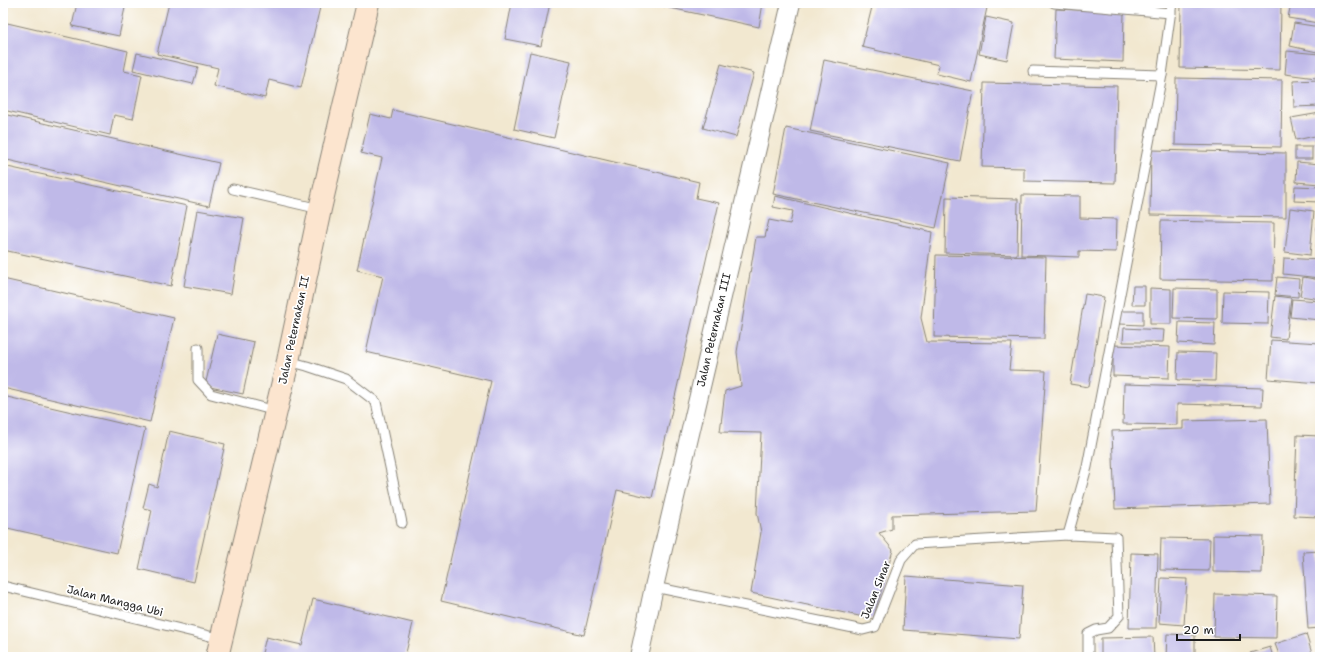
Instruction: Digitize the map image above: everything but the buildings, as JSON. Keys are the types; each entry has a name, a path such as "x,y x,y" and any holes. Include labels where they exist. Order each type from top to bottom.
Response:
{"street":[{"name":"Jalan Peternakan II","path":"219,648 288,361 320,209 368,3"},
{"name":"Jalan Peternakan III","path":"639,657 654,587 791,3"}],"lane":[{"path":"1054,3 1171,13"},
{"path":"1068,535 1087,467 1162,75 1172,3"},
{"path":"1033,71 1162,75"},
{"path":"233,189 320,209"},
{"path":"198,348 198,380 211,394 276,411"},
{"path":"288,361 346,379 376,402 402,523"},
{"name":"Jalan Sinar","path":"654,587 863,630 875,627 900,560 915,544 1068,535 1116,537 1119,616 1108,628 1096,630 1088,634 1088,657"},
{"name":"Jalan Mangga Ubi","path":"3,586 219,648"}]}
